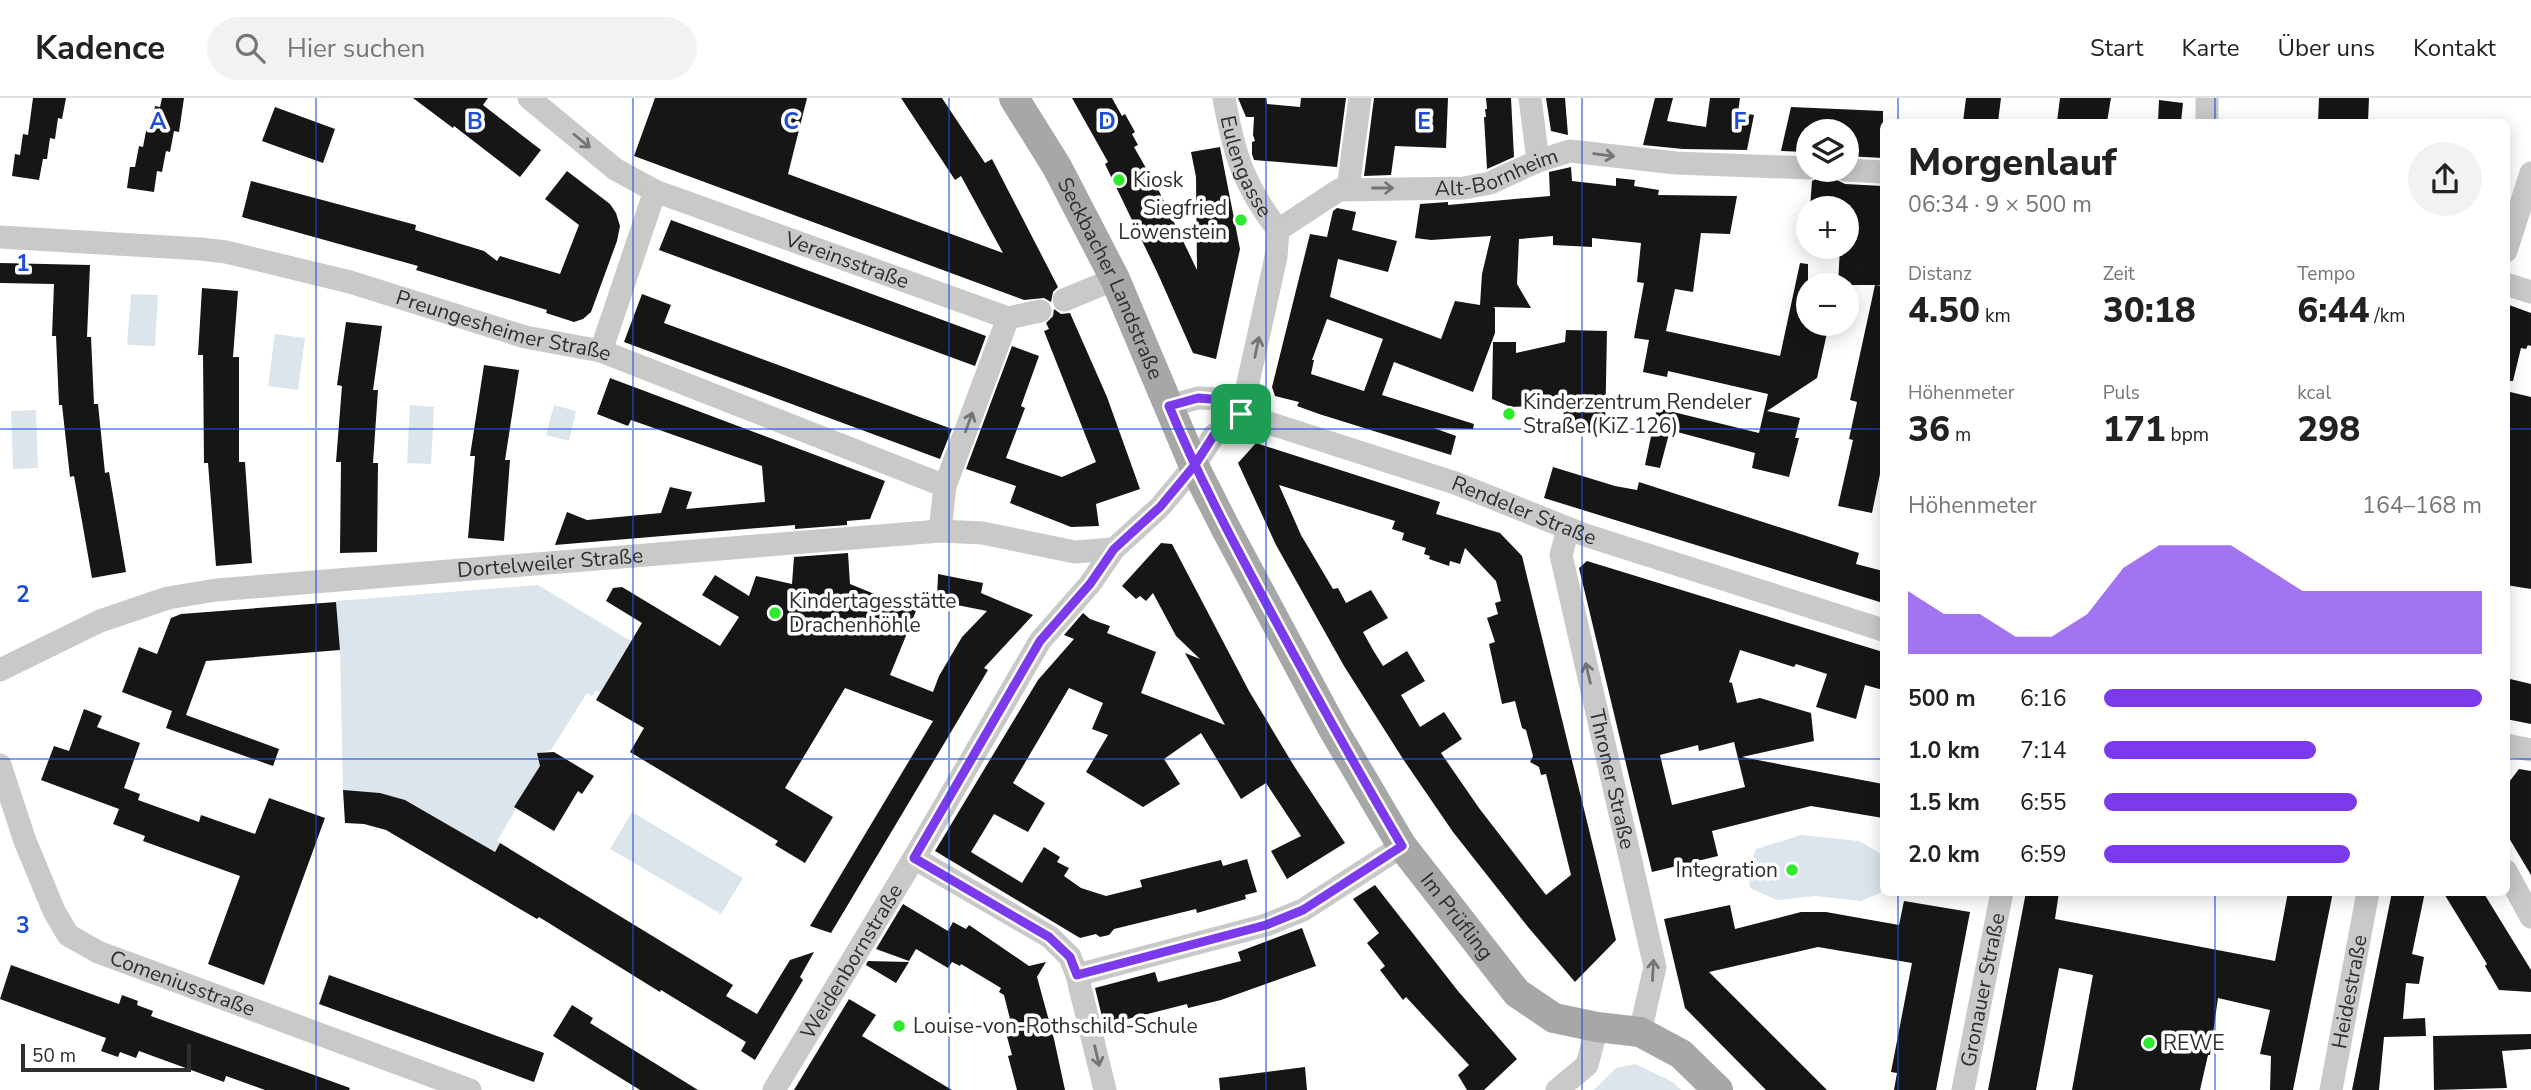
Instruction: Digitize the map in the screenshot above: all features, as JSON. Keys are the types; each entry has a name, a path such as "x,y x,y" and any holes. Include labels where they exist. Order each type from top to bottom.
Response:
{"main road":[{"name":"Seckbacher Landstraße","path":"1014,98 1056,167 1115,279 1194,466"},
{"name":"Im Prüfling","path":"1194,466 1333,729 1402,846 1517,993 1554,1018 1640,1032 1681,1054 1718,1090"}],"street":[{"name":"Vereinsstraße","path":"529,98 615,169 654,191 1007,318"},
{"name":"Eulengasse","path":"1224,98 1241,172 1259,205 1279,230"},
{"path":"1348,189 1360,98"},
{"path":"1530,98 1538,161"},
{"path":"2207,98 2207,119"},
{"name":"Alt-Bornheim","path":"1279,230 1339,190 1464,188 1490,183 1538,161 1570,151 1676,163 1796,168"},
{"path":"1859,171 1880,172"},
{"path":"2510,239 2531,173"},
{"path":"601,351 654,191"},
{"path":"1241,414 1276,257 1279,230"},
{"name":"Preungesheimer Straße","path":"0,237 226,252 350,282 524,337 601,351 945,486"},
{"path":"1064,300 1115,279"},
{"path":"2510,285 2531,292"},
{"path":"940,531 945,486 1007,318 1040,311"},
{"name":"Rendeler Straße","path":"1169,406 1198,398 1224,400 1241,414 1455,483 1568,529 1880,629"},
{"name":"Weidenbornstraße","path":"774,1090 914,858 1040,641 1090,584 1114,549 1160,507 1194,466 1214,435 1241,414"},
{"name":"Throner Straße","path":"1568,529 1561,555 1655,967 1640,1032"},
{"name":"Dortelweiler Straße","path":"0,670 100,621 168,598 216,590 940,531 982,533 1075,552 1114,549"},
{"path":"2510,746 2531,750"},
{"name":"Comeniusstraße","path":"0,765 25,841 54,911 68,935 98,953 470,1090"},
{"path":"1077,975 1266,925 1303,910 1402,846"},
{"path":"914,858 1049,937 1070,957 1077,975 1105,1090"},
{"path":"2510,878 2531,917"},
{"name":"Gronauer Straße","path":"1963,1090 2001,896"},
{"name":"Heidestraße","path":"2331,1090 2367,896"},
{"path":"1557,1090 1587,1065 1597,1027"}],"shaded area":[{"path":"131,294 158,295 155,346 127,345"},
{"path":"275,334 305,338 298,390 268,386"},
{"path":"410,405 434,407 431,464 407,463"},
{"path":"554,405 576,411 569,441 546,435"},
{"path":"36,410 38,468 13,469 11,411"},
{"path":"538,585 631,641 600,693 596,690 592,696 587,693 551,750 541,753 538,758 541,769 514,807 516,809 497,841 500,843 494,852 405,800 380,793 343,791 340,650 336,601"},
{"path":"632,812 743,878 721,914 610,849"},
{"path":"1801,835 1859,841 1880,853 1880,893 1861,901 1815,896 1777,900 1750,888 1748,871 1756,849"},
{"path":"1635,1064 1673,1082 1681,1090 1594,1090 1616,1068"}],"building":[{"path":"33,98 66,98 62,119 58,118 55,139 50,138 47,159 43,159 39,180 12,176 15,154 20,155 23,134 28,135"},
{"path":"162,98 184,98 179,132 174,131 162,172 157,171 154,192 127,188 130,167 135,167 139,146 143,147 147,126 152,127 155,106 160,107"},
{"path":"413,98 488,98 483,105 541,150 520,177"},
{"path":"655,98 807,98 788,174 1003,253 961,176 955,180 901,98 942,98 985,163 992,159 1058,287 1053,292 1051,302 1044,298 1024,300 634,156"},
{"path":"1072,98 1112,98 1122,116 1125,114 1135,132 1132,134 1138,145 1134,147 1159,191 1197,270 1196,177 1191,152 1220,147 1240,249 1216,359 1193,353 1105,164 1108,162"},
{"path":"1238,98 1266,98 1267,104 1300,107 1301,98 1346,98 1337,167 1254,160 1254,117 1246,117"},
{"path":"1374,98 1448,98 1446,148 1395,146 1391,175 1364,176"},
{"path":"1486,98 1511,98 1514,157 1487,169 1484,117 1487,109"},
{"path":"1546,98 1565,98 1568,135 1551,131"},
{"path":"1655,98 1673,98 1667,121 1706,127 1710,98 1740,98 1738,112 1754,115 1747,150 1643,145"},
{"path":"1966,98 2001,98 1998,119 1963,119"},
{"path":"2060,98 2111,98 2108,119 2057,119"},
{"path":"2319,98 2369,98 2368,119 2318,119"},
{"path":"2159,100 2183,103 2181,119 2158,119"},
{"path":"275,107 335,129 323,163 262,141"},
{"path":"1791,107 1883,111 1883,119 1880,119 1880,158 1859,157 1859,119 1796,119 1796,152 1781,151"},
{"path":"1571,167 1572,181 1616,186 1616,178 1635,180 1634,186 1659,190 1658,195 1737,196 1730,234 1701,233 1693,292 1675,289 1666,331 1780,356 1796,282 1796,336 1826,336 1817,378 1767,411 1800,418 1795,438 1799,438 1789,477 1752,468 1755,453 1670,430 1660,468 1645,465 1657,408 1759,433 1768,394 1668,371 1667,377 1643,372 1649,340 1634,338 1644,283 1637,282 1641,243 1592,238 1592,247 1553,245 1553,236 1519,239 1517,284 1531,308 1493,307 1495,333 1473,392 1394,362 1382,395 1474,424 1473,429 1434,428 1456,436 1451,455 1319,414 1297,406 1299,402 1275,396 1272,387 1310,234 1327,237 1333,211 1337,208 1356,212 1352,230 1397,241 1388,272 1338,259 1330,297 1441,339 1455,301 1480,305 1482,274 1491,236 1431,240 1415,238 1420,204 1448,202 1448,205 1550,196 1549,172","holes":["1327,319 1383,339 1364,391 1311,374 1312,360"]},
{"path":"567,171 610,204 620,226 591,312 574,322 546,313 547,310 416,270 418,266 242,217 251,181 416,225 415,230 484,251 497,261 500,256 560,274 579,225 545,199"},
{"path":"1812,182 1880,186 1880,285 1859,285 1859,273 1839,273 1839,259 1859,259 1859,196 1811,196"},
{"path":"671,220 986,336 975,366 659,250"},
{"path":"0,263 90,265 87,337 91,337 94,404 98,404 105,473 109,472 126,572 92,578 74,476 70,477 62,405 59,405 56,336 52,336 54,284 0,283"},
{"path":"1800,263 1808,264 1808,273 1798,273"},
{"path":"1875,285 1880,286 1880,474 1872,513 1838,506 1853,440 1849,439 1857,402 1850,400"},
{"path":"202,288 238,291 233,357 239,357 239,462 245,462 252,563 216,566 208,463 204,463 203,355 198,355"},
{"path":"642,294 671,305 664,323 952,429 940,459 624,342"},
{"path":"2510,305 2531,313 2531,346 2521,348 2513,381 2510,381"},
{"path":"1054,309 1061,314 1070,313 1107,397 1140,489 1096,504 1099,526 1071,527 1010,503 1016,486 966,469 1012,346 1039,356 1021,406 1025,408 1006,458 1062,477 1096,462 1044,331 1049,329 1046,323 1053,316"},
{"path":"346,322 382,326 373,390 378,390 373,463 378,463 377,552 340,553 341,462 336,462 342,386 337,385"},
{"path":"1566,330 1607,331 1605,433 1563,432 1564,404 1511,407 1492,399 1493,342 1516,342 1516,353 1565,342"},
{"path":"484,365 519,370 505,460 510,460 504,541 468,538 475,456 470,456"},
{"path":"610,378 885,481 870,519 847,521 847,525 795,529 795,525 555,545 567,512 587,520 661,513 670,487 692,492 686,509 765,502 762,466 631,420 628,426 597,414"},
{"path":"2510,392 2531,397 2531,589 2510,586"},
{"path":"1256,443 1440,502 1436,514 1500,533 1522,556 1616,940 1575,982 1453,832 1403,759 1344,666 1276,545 1238,463","holes":["1279,485 1395,521 1392,529 1404,533 1402,540 1426,548 1424,554 1430,556 1429,559 1449,566 1450,561 1460,564 1465,548 1496,581 1501,601 1495,603 1498,614 1487,618 1495,642 1489,644 1502,704 1515,701 1533,756 1530,762 1539,767 1541,775 1546,774 1571,875 1546,895 1479,808 1441,753 1462,739 1444,712 1420,727 1401,695 1425,681 1407,651 1383,666 1373,650 1363,632 1388,618 1371,590 1346,603 1338,588 1333,589 1301,535"]},
{"path":"1553,467 1637,490 1639,482 1859,553 1856,564 1880,570 1880,602 1544,498"},
{"path":"1161,543 1172,544 1249,691 1345,843 1287,879 1271,851 1301,836 1266,783 1241,799 1201,733 1164,759 1180,784 1143,807 1086,772 1108,735 1092,729 1103,703 1069,688 1013,783 1045,803 1028,832 994,814 971,852 1022,883 1044,847 1060,857 1057,862 1069,868 1064,876 1081,888 1106,896 1142,887 1140,880 1221,860 1223,866 1247,859 1257,892 1245,895 1246,899 1197,913 1196,909 1114,929 1109,935 1100,937 1096,934 1080,938 935,851 1038,680 1074,639 1064,635 1083,613 1090,619 1110,626 1107,633 1156,652 1141,693 1225,725 1185,653 1200,659 1176,636 1153,593 1146,601 1140,596 1136,599 1122,586"},
{"path":"848,553 850,584 916,611 890,675 933,692 939,676 962,637 987,611 937,601 938,574 983,583 981,593 1033,615 984,668 988,670 831,933 810,926 933,721 845,688 785,788 833,817 805,863 775,845 778,841 630,752 644,728 596,700 642,623 606,601 613,588 622,587 720,646 739,617 702,595 715,575 749,596 756,576 792,584 794,557"},
{"path":"1587,561 1880,651 1880,689 1865,685 1856,719 1816,707 1827,674 1796,664 1794,667 1740,650 1729,682 1732,683 1737,703 1760,698 1811,713 1814,741 1742,757 1880,783 1880,818 1811,806 1712,831 1718,856 1652,872 1579,568","holes":["1734,742 1745,787 1672,805 1660,755 1698,745 1699,751"]},
{"path":"336,602 340,650 206,661 186,715 279,749 273,766 166,728 172,711 122,692 139,647 157,654 171,618 181,614"},
{"path":"2510,679 2531,684 2531,724 2510,720"},
{"path":"84,709 102,716 97,727 140,743 124,788 140,794 138,800 199,822 201,815 255,834 269,798 325,818 264,985 208,964 240,876 143,841 145,836 113,824 119,809 41,780 54,746 69,751"},
{"path":"554,752 594,776 582,794 578,791 554,831 514,807 540,766 537,753"},
{"path":"2519,769 2531,771 2531,875 2510,840 2510,781"},
{"path":"343,790 380,793 405,800 495,852 500,843 733,985 726,996 757,1014 790,960 814,952 800,977 803,980 755,1060 741,1051 746,1042 539,917 537,919 386,830 364,824 345,823"},
{"path":"1375,885 1458,991 1517,1059 1484,1090 1467,1090 1458,1075 1469,1065 1406,997 1403,1000 1380,970 1385,966 1367,943 1379,933 1353,899"},
{"path":"2025,896 2058,896 2055,919 2275,961 2287,896 2332,896 2293,1090 2270,1090 2271,1056 2260,1054 2270,1010 2218,998 2210,1055 2200,1090 2072,1090 2093,975 2059,968 2036,1090 1988,1090"},
{"path":"2391,896 2424,896 2412,954 2424,957 2419,984 2406,983 2403,1019 2425,1018 2426,1036 2384,1037 2379,1090 2352,1090"},
{"path":"2445,896 2485,896 2531,970 2531,992 2499,990 2485,966 2487,964"},
{"path":"1904,901 1970,912 1936,1090 1894,1090 1897,1073 1891,1072 1912,963 1818,947 1709,972 1827,1090 1766,1090 1685,1008 1664,919 1730,905 1735,929 1801,912 1826,912 1899,925"},
{"path":"903,904 948,931 953,922 966,929 969,925 1029,966 1046,962 1037,977 1065,1090 1017,1090 1008,1056 1012,1055 1006,1033 1013,1031 1004,995 999,992 1001,988 961,964 960,966 952,962 948,968 916,949 909,961 876,949"},
{"path":"1302,928 1316,966 1221,1000 1188,1008 1187,1004 1104,1025 1095,988 1155,972 1158,982 1241,961 1238,952"},
{"path":"868,961 909,962 896,983 866,965"},
{"path":"11,965 119,1004 122,995 153,1011 151,1016 350,1088 265,1090 226,1076 224,1082 139,1051 136,1058 120,1052 118,1057 101,1051 106,1038 0,999"},
{"path":"329,975 544,1053 534,1082 319,1004"},
{"path":"849,999 876,1015 862,1036 952,1090 794,1090"},
{"path":"572,1005 593,1018 590,1023 698,1090 640,1090 553,1036"},
{"path":"2531,1034 2531,1049 2502,1051 2507,1088 2434,1090 2433,1036"},
{"path":"1305,1067 1307,1090 1220,1090 1219,1078"}],"place":[{"name":"Kiosk","path":"1119,180"},
{"name":"Siegfried Löwenstein","path":"1241,220"},
{"name":"Kinderzentrum Rendeler Straße (KiZ 126)","path":"1509,414"},
{"name":"Kindertagesstätte Drachenhöhle","path":"775,613"},
{"name":"Integration","path":"1792,870"},
{"name":"Louise-von-Rothschild-Schule","path":"899,1026"},
{"name":"REWE","path":"2149,1043"}],"route":[{"path":"1241,414 1214,435 1194,466 1160,507 1114,549 1090,584 1040,641 914,858 1049,937 1070,957 1077,975 1266,925 1303,910 1402,846 1333,729 1226,529 1194,466 1169,406 1198,398 1224,400 1241,414"}]}
